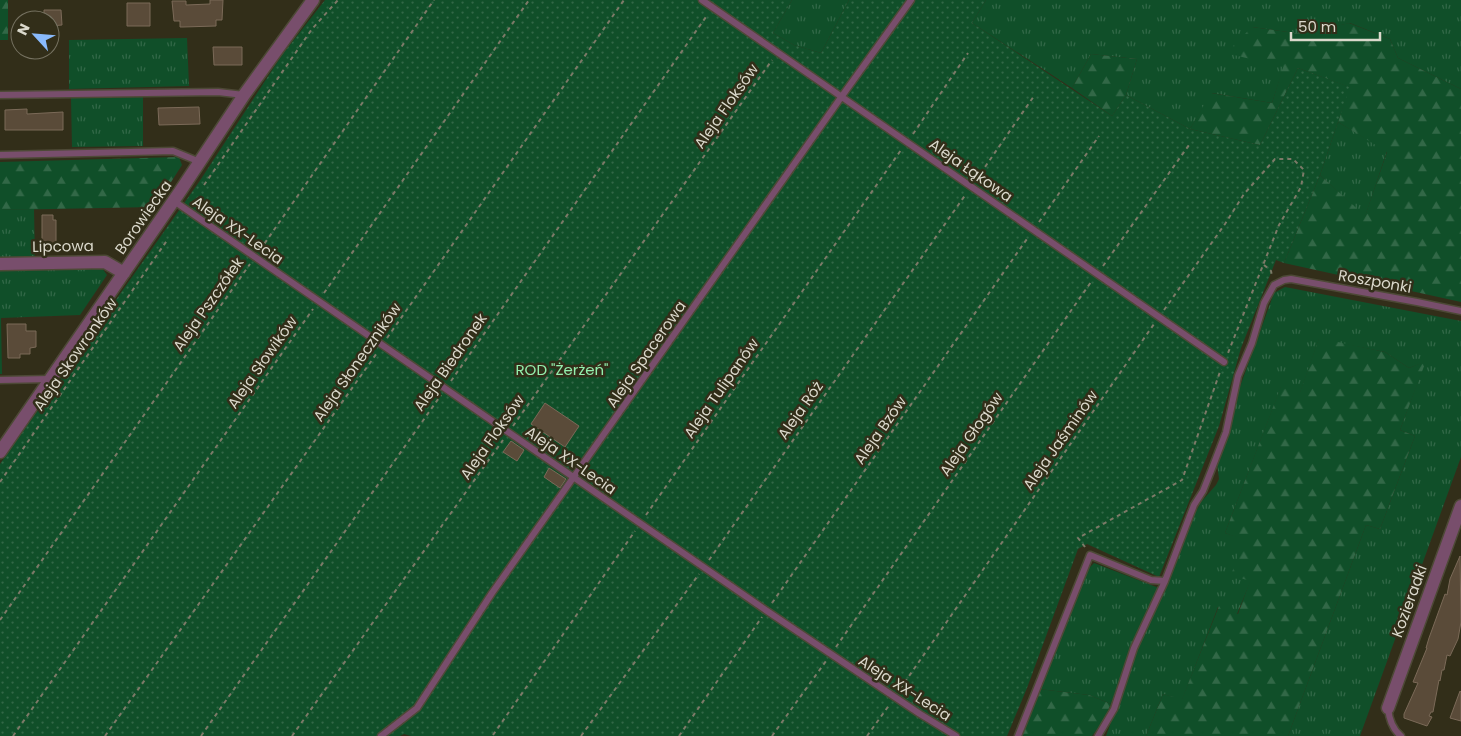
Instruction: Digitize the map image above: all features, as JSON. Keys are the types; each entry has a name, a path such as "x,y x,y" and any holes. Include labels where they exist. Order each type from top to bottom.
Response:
{"street":[{"name":"Borowiecka","path":"0,452 52,379 244,95 313,0"},
{"name":"Lipcowa","path":"0,264 105,262 124,273"},
{"name":"Kozieradki","path":"1388,708 1461,506"}],"lane":[{"name":"Aleja Łąkowa","path":"702,0 908,141 971,187 1224,362"},
{"name":"Aleja Spacerowa","path":"381,736 417,708 492,593 911,0"},
{"path":"0,95 218,92 244,95"},
{"path":"0,155 174,151 200,162"},
{"name":"Aleja XX-Lecia","path":"174,200 318,302 767,611 956,736"},
{"name":"Roszponki","path":"1284,280 1291,279 1461,311"},
{"path":"1098,736 1114,709 1134,648 1165,581 1189,517 1206,485 1226,432 1238,376 1252,343 1264,303 1274,284 1284,280"},
{"path":"0,380 52,379"},
{"path":"1018,736 1090,556 1151,580 1165,581"},
{"path":"1388,708 1389,718 1397,734 1401,736"}],"path":[{"path":"204,185 312,29 338,0"},
{"name":"Aleja Pszczółek","path":"0,620 434,0"},
{"name":"Aleja Słowików","path":"13,736 529,0"},
{"name":"Aleja Słoneczników","path":"106,736 624,0"},
{"name":"Aleja Biedronek","path":"201,736 713,7"},
{"name":"Aleja Floksów","path":"292,736 778,52"},
{"name":"Aleja Tulipanów","path":"493,735 968,54"},
{"name":"Aleja Róż","path":"581,736 704,567 1034,96"},
{"name":"Aleja Bzów","path":"679,736 1099,136"},
{"name":"Aleja Głogów","path":"772,736 1096,274 1189,145"},
{"name":"Aleja Jaśminów","path":"867,736 1225,224 1244,194 1275,159 1293,159 1304,170 1301,187 1279,225 1263,264"},
{"name":"Aleja Skowronków","path":"0,482 168,239"},
{"path":"1090,556 1078,538 1182,480 1224,362 1263,264 1271,271 1272,277 1284,280"}],"green space":[{"path":"0,0 8,0 8,40 0,40"},
{"name":"ROD \"Żerżeń\"","path":"325,0 792,0 773,33 794,45 821,53 849,0 986,0 972,23 1112,116 1126,95 1190,129 1260,145 1298,68 1350,87 1320,175 1284,263 1276,260 1241,348 1219,426 1159,577 1087,544 1078,549 1027,688 1007,736 411,736 404,734 400,736 0,736 0,464 199,182 282,55"},
{"path":"792,0 849,0 821,53 794,45 773,33"},
{"path":"986,0 1461,0 1461,89 1398,58 1390,39 1350,23 1302,34 1252,27 1284,66 1272,103 1212,93 1190,129 1126,95 1137,59 1091,54 1072,88 972,23"},
{"path":"1349,23 1390,39 1398,58 1461,89 1461,302 1284,263 1320,175 1365,216 1387,152 1338,122 1349,87 1298,68 1260,145 1190,129 1211,93 1272,103 1283,67 1234,55 1233,46 1252,27 1302,34"},
{"path":"187,38 189,86 69,89 69,40"},
{"path":"1091,54 1137,59 1126,95 1112,116 1072,88"},
{"path":"143,97 143,146 72,147 71,98"},
{"path":"1338,122 1387,151 1365,217 1320,175"},
{"path":"179,157 182,165 155,207 0,210 0,162"},
{"path":"34,209 35,258 0,258 0,210"},
{"path":"102,268 107,275 80,315 1,318 2,374 0,374 0,270"},
{"path":"1285,287 1461,321 1461,457 1360,736 1288,736 1366,525 1380,529 1415,436 1400,430 1425,362 1409,368 1385,352 1319,339 1300,393 1281,387 1225,533 1244,539 1251,580 1237,614 1218,607 1182,700 1163,694 1146,736 1106,736 1135,655 1174,566 1191,521 1201,502 1219,479 1217,463 1229,435 1238,392 1274,293"},
{"path":"1319,338 1385,352 1409,368 1426,361 1400,430 1415,436 1380,529 1366,525 1288,736 1146,736 1163,694 1182,699 1219,606 1238,614 1250,581 1231,575 1244,540 1225,533 1281,386 1300,392"},
{"path":"1094,563 1159,588 1130,651 1111,704 1089,695 1039,689 1088,569"},
{"path":"1039,689 1089,695 1111,704 1103,721 1092,736 1021,736"}],"building":[{"path":"210,0 223,0 222,20 216,20 216,26 180,27 180,21 174,21 172,1 186,1 186,5 210,4"},
{"path":"127,3 150,3 150,26 127,26"},
{"path":"60,10 61,10 62,25 60,25"},
{"path":"213,47 242,47 242,65 214,65"},
{"path":"199,107 200,124 159,125 158,108"},
{"path":"27,109 27,114 63,112 63,130 5,130 5,110"},
{"path":"42,215 53,215 53,220 56,220 56,248 42,248"},
{"path":"7,324 26,324 26,331 36,331 36,347 30,348 30,354 20,354 20,358 8,358"},
{"path":"545,403 579,426 565,447 531,424"},
{"path":"511,441 524,450 517,461 503,452"},
{"path":"549,468 566,479 560,488 544,477"},
{"path":"1460,556 1461,622 1458,639 1450,656 1447,655 1444,670 1442,670 1439,680 1433,712 1429,716 1432,717 1427,726 1404,718 1404,714 1418,683 1413,682"},
{"path":"1461,692 1461,721 1450,718"}]}
